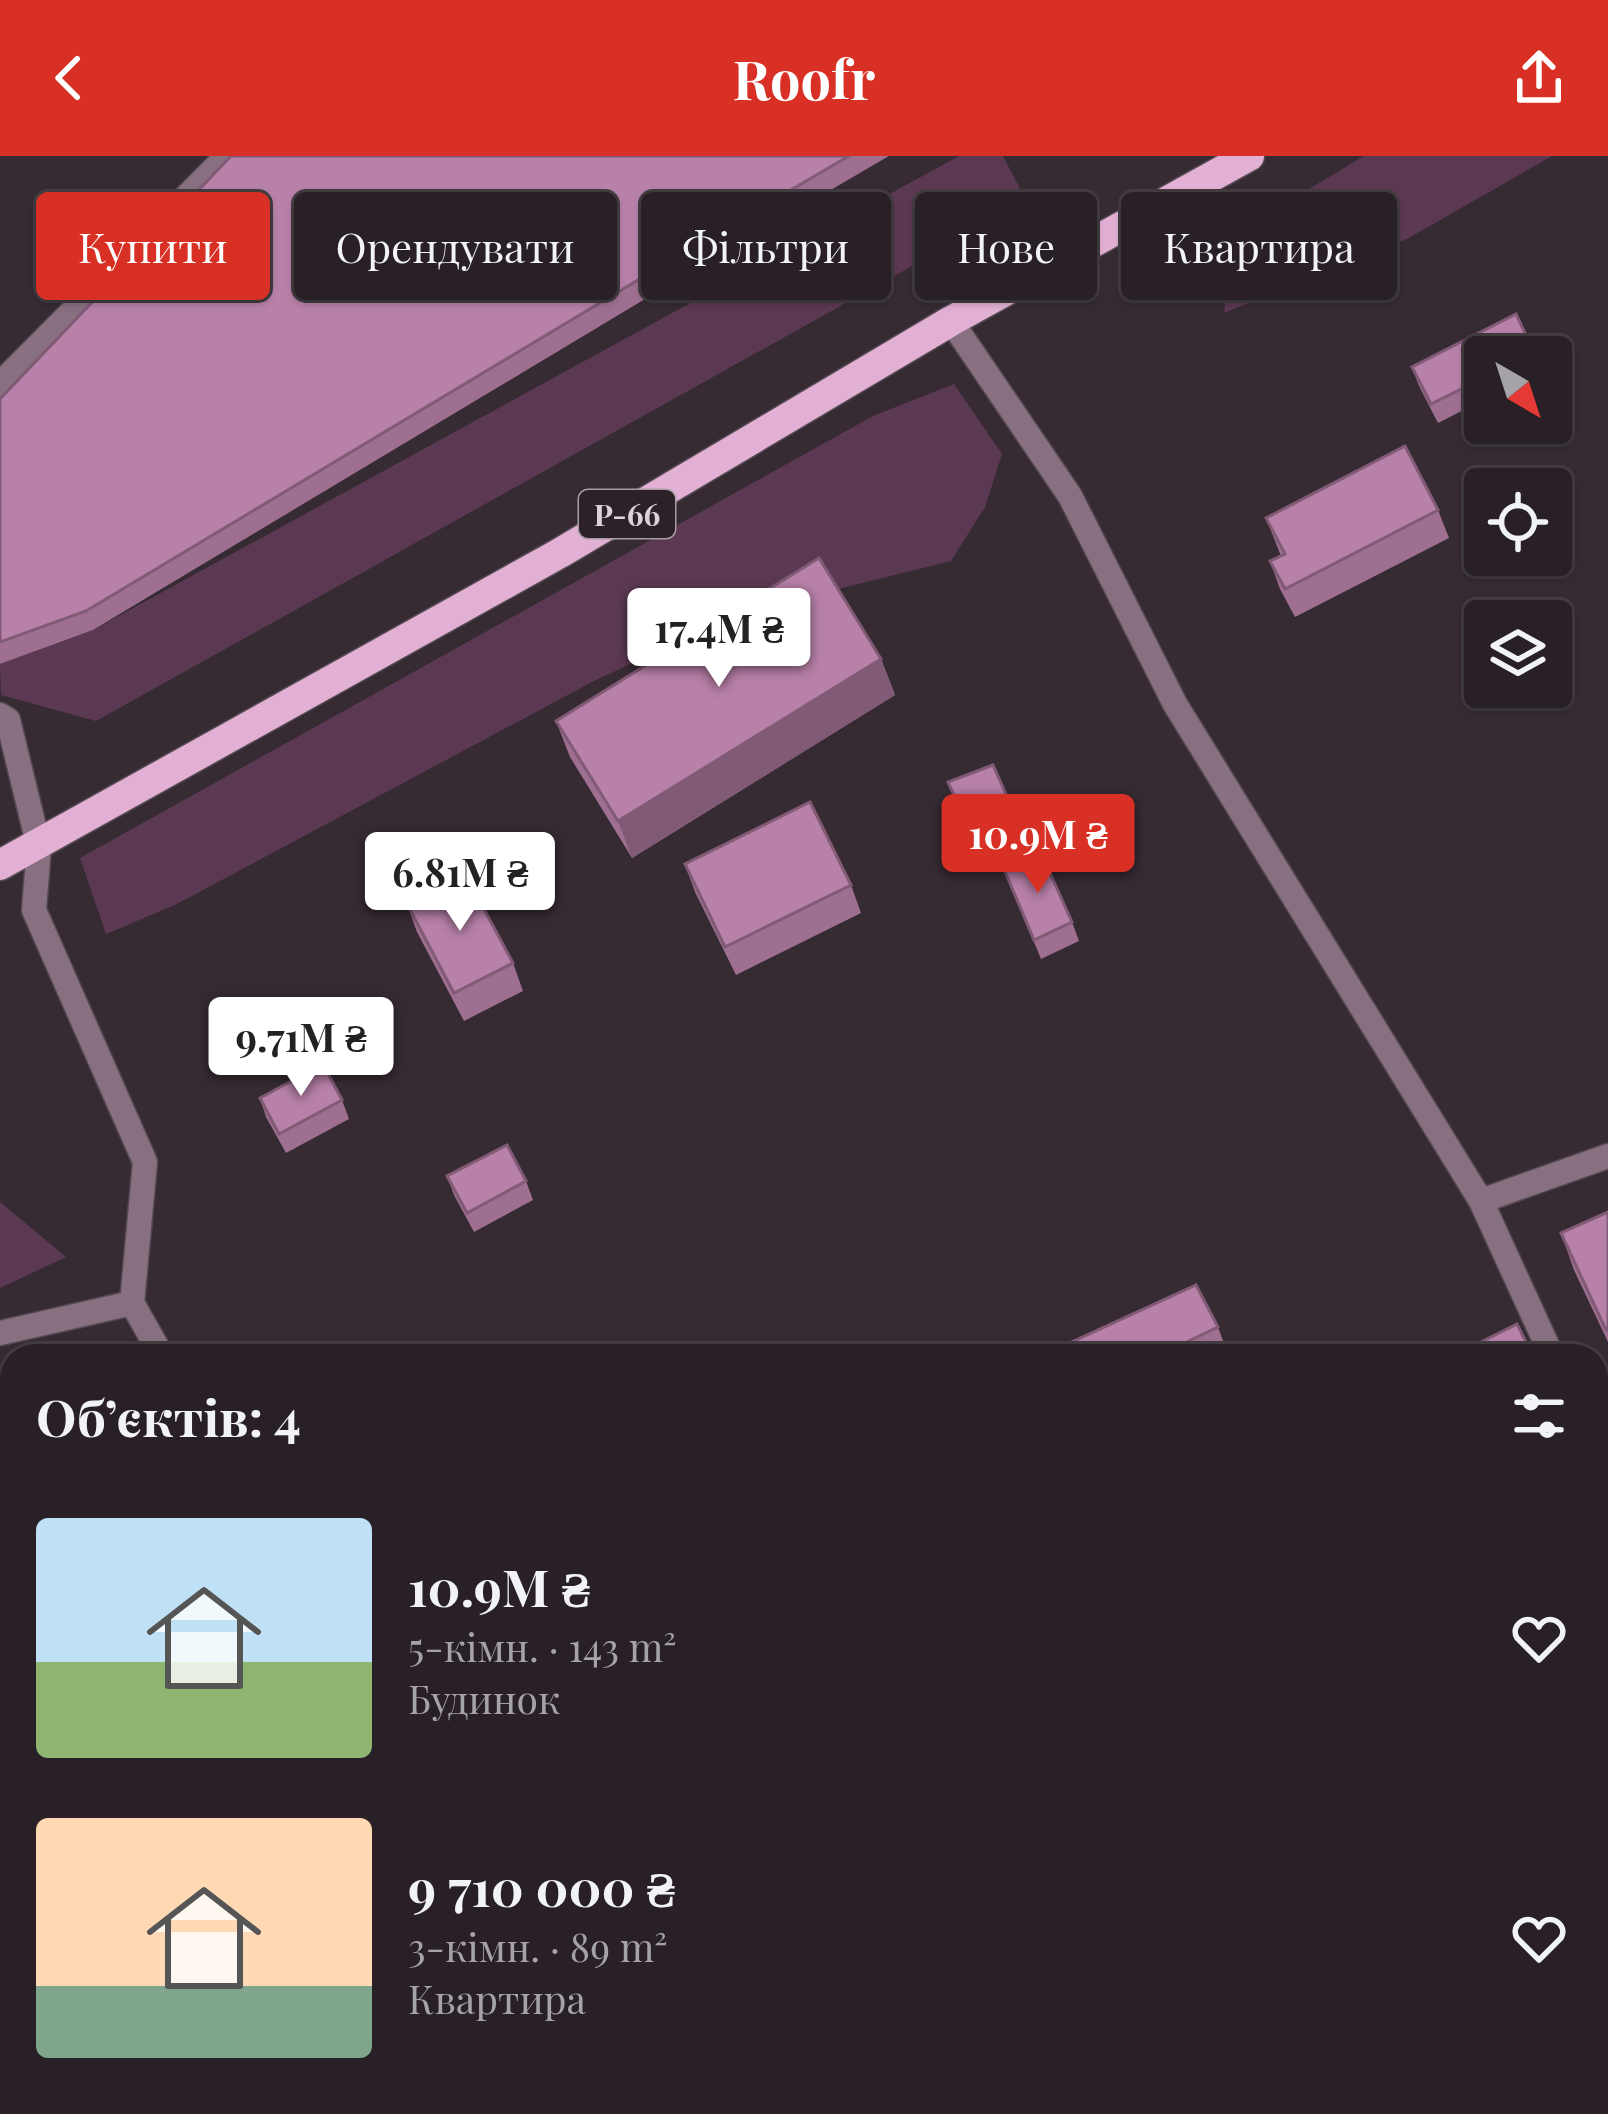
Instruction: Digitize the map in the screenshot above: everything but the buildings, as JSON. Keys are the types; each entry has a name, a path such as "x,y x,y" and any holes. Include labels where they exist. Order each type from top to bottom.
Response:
{"main road":[{"name":"Р-66","path":"0,866 560,554 951,321 1249,156"}],"street":[{"path":"0,384 227,156"},
{"path":"951,321 1070,496 1175,704 1481,1201 1547,1344"},
{"path":"0,715 8,720 39,847 34,910 145,1162 132,1304 155,1344"},
{"path":"1481,1201 1607,1155"},
{"path":"0,1333 132,1304"}],"shaded area":[{"path":"959,156 1003,156 1022,192 915,192 915,264 891,278 891,193"},
{"path":"1364,156 1552,156 1397,243 1397,192 1304,192"},
{"path":"696,300 851,300 96,721 1,695 0,664 93,630"},
{"path":"1226,300 1256,300 1224,313"},
{"path":"954,384 1002,454 985,507 951,561 737,614 592,682 175,905 106,934 80,858 873,416"},
{"path":"0,1202 66,1257 0,1288"}]}
